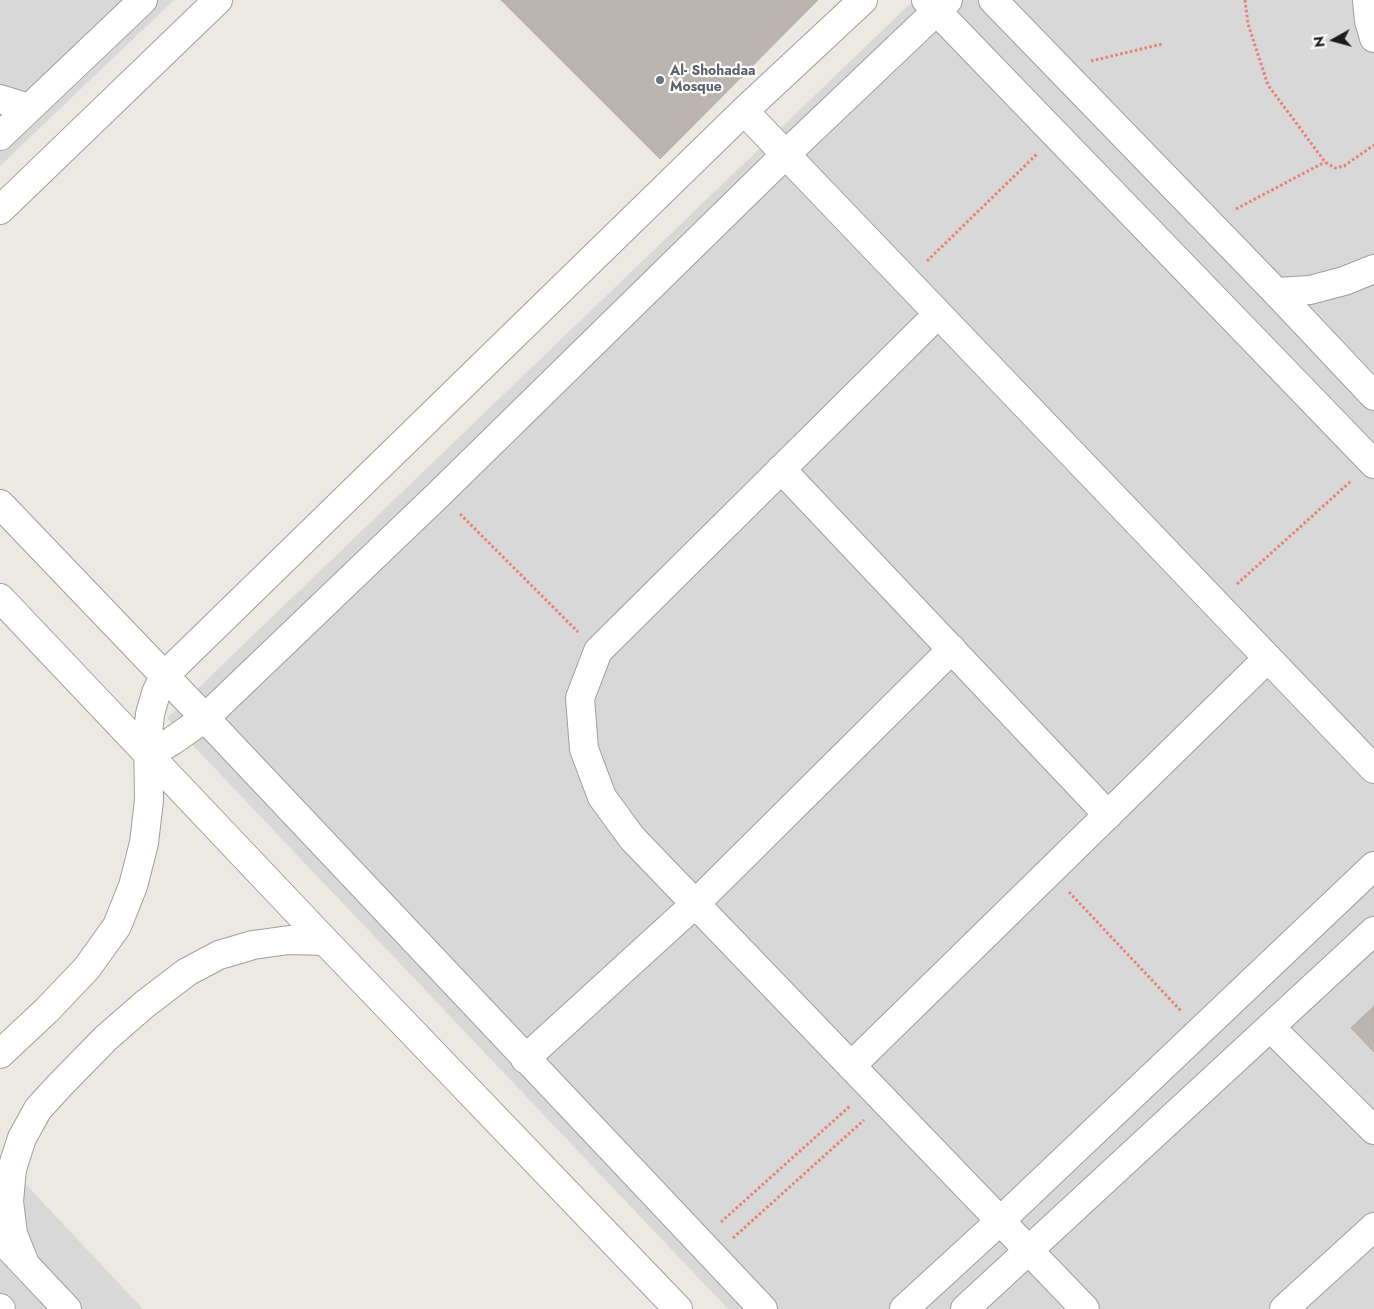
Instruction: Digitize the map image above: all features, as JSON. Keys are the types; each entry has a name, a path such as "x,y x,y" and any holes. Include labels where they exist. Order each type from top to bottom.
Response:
{"street":[{"path":"0,136 143,0"},
{"path":"0,210 218,0"},
{"path":"0,1054 87,968 117,926 134,886 144,843 149,800 148,755 150,714 156,693 164,676 744,112 863,0"},
{"path":"993,0 1276,292 1373,386"},
{"path":"1367,0 1369,21 1374,38"},
{"path":"148,755 205,718 439,494 937,4 1057,136 1373,463"},
{"path":"0,99 29,108"},
{"path":"744,112 1374,769"},
{"path":"1276,292 1310,290 1344,282 1374,269"},
{"path":"938,314 598,651 580,698 584,749 602,797 632,838 1085,1309"},
{"path":"781,468 1108,815"},
{"path":"0,504 205,718 763,1309"},
{"path":"0,598 325,941 678,1309"},
{"path":"525,1059 695,904 952,649"},
{"path":"851,1066 1268,658"},
{"path":"904,1309 1000,1221 1374,866"},
{"path":"965,1309 1374,931"},
{"path":"24,1264 14,1234 10,1201 12,1169 22,1138 38,1109 60,1085 106,1038 145,1004 187,972 219,956 254,945 289,940 325,941"},
{"path":"1270,1027 1374,1130"},
{"path":"1284,1309 1374,1227"},
{"path":"0,1238 67,1309"}],"path":[{"path":"1245,0 1248,24 1268,85 1325,162 1335,168 1344,166 1374,145"},
{"path":"1059,68 1162,44"},
{"path":"906,281 1057,136"},
{"path":"1209,223 1325,162"},
{"path":"1215,604 1373,463"},
{"path":"439,494 598,651"},
{"path":"1051,872 1200,1032"},
{"path":"706,1249 878,1094"},
{"path":"706,1249 878,1094"}],"shaded area":[{"path":"0,0 174,0 0,166"},
{"path":"914,0 1374,0 1374,1309 728,1309 167,718"},
{"path":"0,1157 143,1309 0,1309"}],"building":[{"name":"Al- Shohadaa Mosque","path":"501,0 818,0 660,159"},
{"path":"1374,1006 1374,1052 1351,1028"}],"place":[{"name":"Al- Shohadaa Mosque","path":"660,80"}]}
